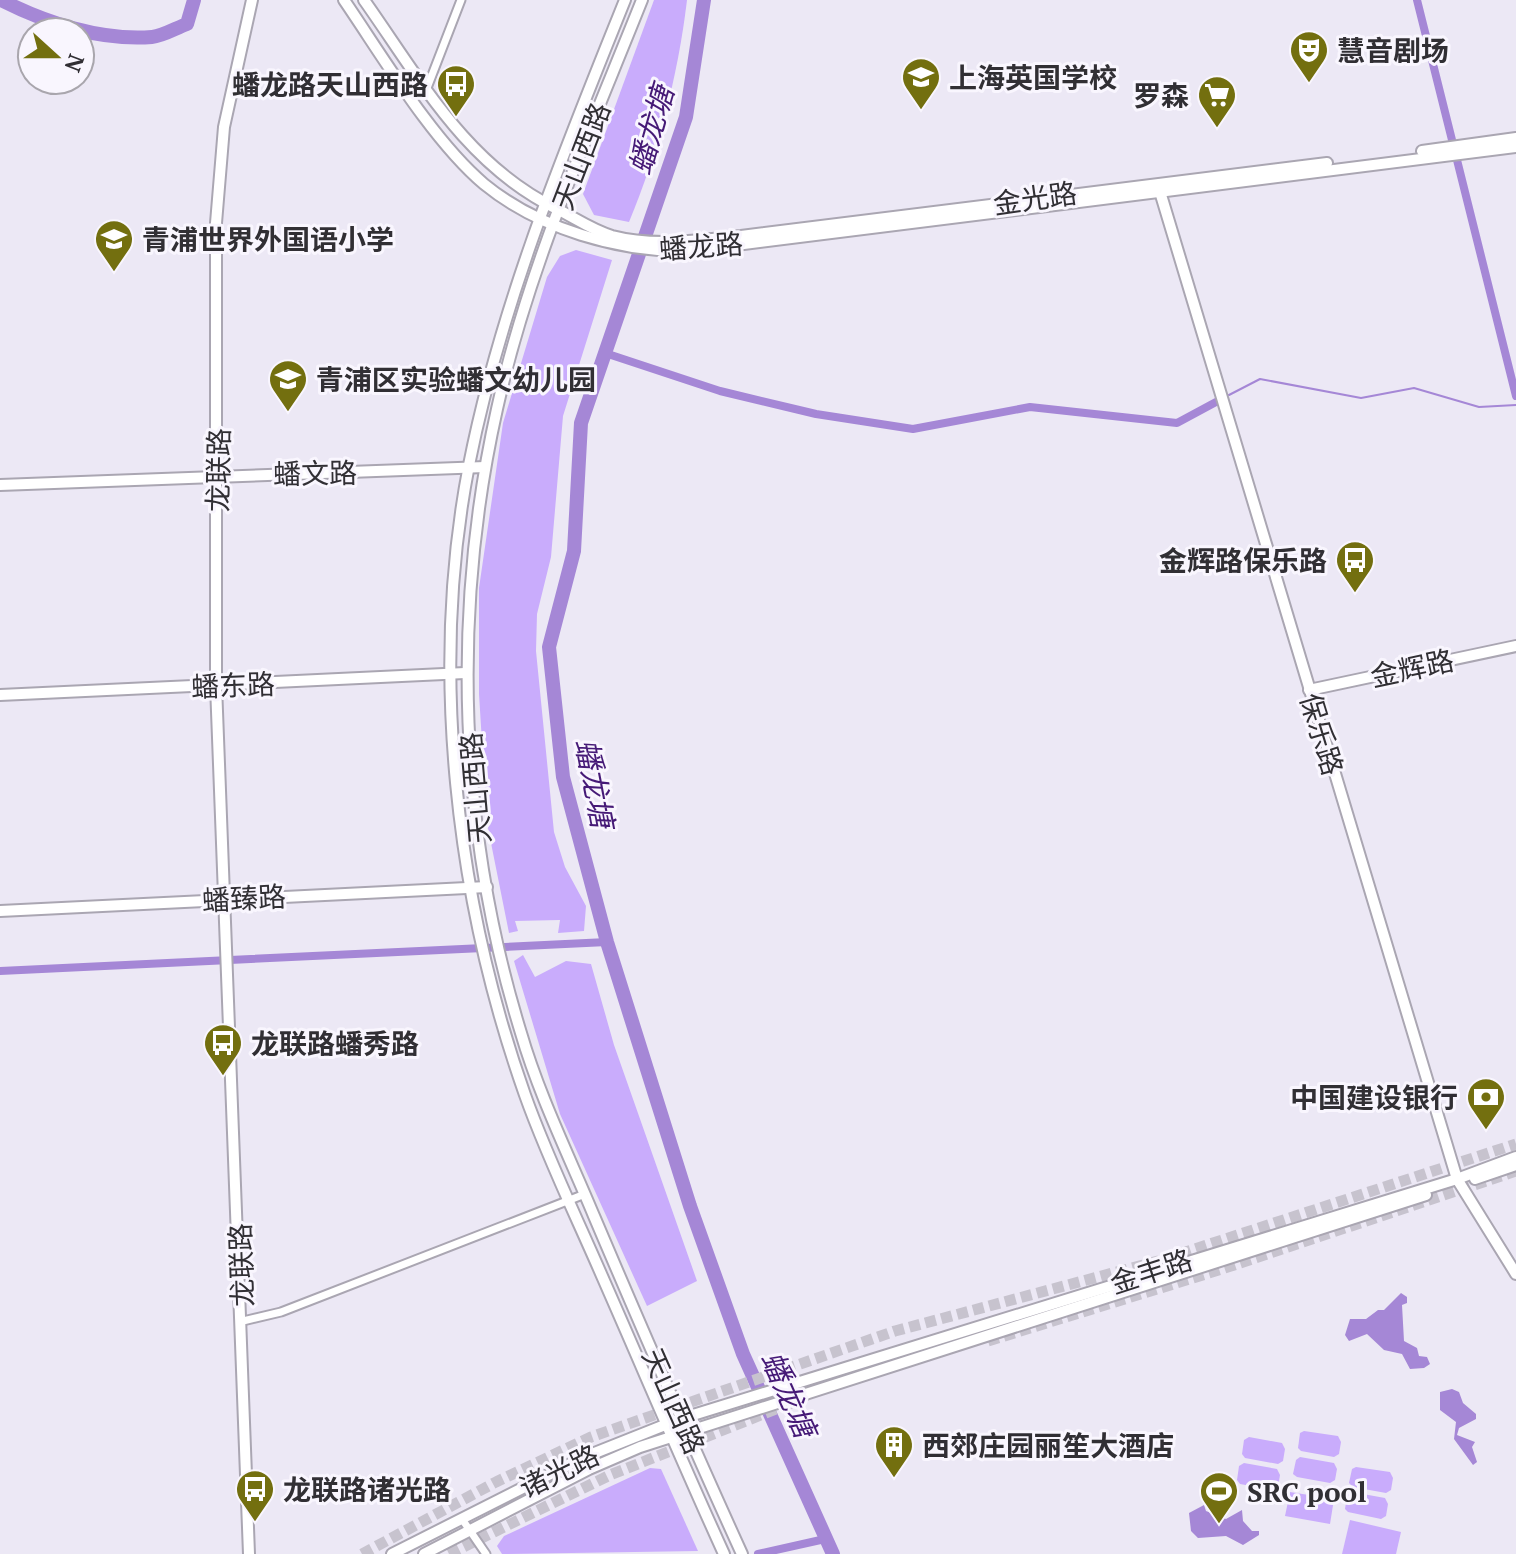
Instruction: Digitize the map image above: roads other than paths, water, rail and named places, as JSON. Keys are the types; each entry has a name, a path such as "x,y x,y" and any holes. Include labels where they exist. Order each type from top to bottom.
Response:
{"street":[{"name":"龙联路","path":"249,1554 243,1321 216,685 216,223 224,127 252,0"},
{"name":"蟠龙路","path":"344,0 405,92 473,172 504,198 539,216 611,240 670,246 1158,186"},
{"path":"364,0 481,159 544,204 611,240"},
{"path":"427,88 461,0"},
{"name":"天山西路","path":"625,0 539,216 488,380 468,470 451,614 449,676 470,888 488,966 525,1095 664,1425 724,1554"},
{"name":"天山西路","path":"642,0 559,210 520,321 485,467 472,555 465,673 479,842 521,1036 680,1419 742,1554"},
{"path":"1158,186 1446,155 1516,138"},
{"path":"1158,186 1434,150 1516,147"},
{"name":"保乐路","path":"1158,186 1458,1181 1516,1274"},
{"name":"蟠文路","path":"0,485 485,467"},
{"name":"金辉路","path":"1309,690 1516,646"},
{"name":"蟠东路","path":"0,695 465,673"},
{"name":"蟠臻路","path":"0,911 487,887"},
{"path":"1458,1181 1516,1157"},
{"path":"424,1554 589,1469 740,1416 787,1394 1516,1165"},
{"path":"243,1321 281,1312 585,1194"},
{"name":"诸光路","path":"392,1554 582,1458 680,1419 787,1394"},
{"path":"462,1519 486,1554"}],"waterway":[{"name":"蟠龙塘","path":"1,0 74,29 133,38 165,34 187,24 194,0"},
{"name":"蟠龙塘","path":"704,0 686,117 581,423 574,551 549,647 563,777 607,942 690,1206 743,1354 833,1554"},
{"path":"1417,0 1516,396"},
{"path":"605,353 720,391 816,414 913,429 1030,407 1177,423 1216,402"},
{"path":"1229,395 1260,379 1361,398 1414,388 1479,407 1516,405"},
{"path":"0,971 607,942"},
{"path":"758,1554 825,1539"}],"tunnel":[{"path":"362,1554 496,1482 591,1437 895,1331 1158,1261 1516,1144"},
{"path":"988,1341 1222,1269 1516,1171"},
{"path":"449,1554 610,1475 796,1401"}],"place":[{"name":"慧音剧场","path":"1309,84"},
{"name":"上海英国学校","path":"921,111"},
{"name":"蟠龙路天山西路","path":"456,118"},
{"name":"罗森","path":"1217,129"},
{"name":"青浦世界外国语小学","path":"114,273"},
{"name":"青浦区实验蟠文幼儿园","path":"288,413"},
{"name":"金辉路保乐路","path":"1355,594"},
{"name":"龙联路蟠秀路","path":"223,1077"},
{"name":"中国建设银行","path":"1486,1131"},
{"name":"西郊庄园丽笙大酒店","path":"894,1479"},
{"name":"龙联路诸光路","path":"255,1523"},
{"name":"SRC pool","path":"1219,1525"}]}
